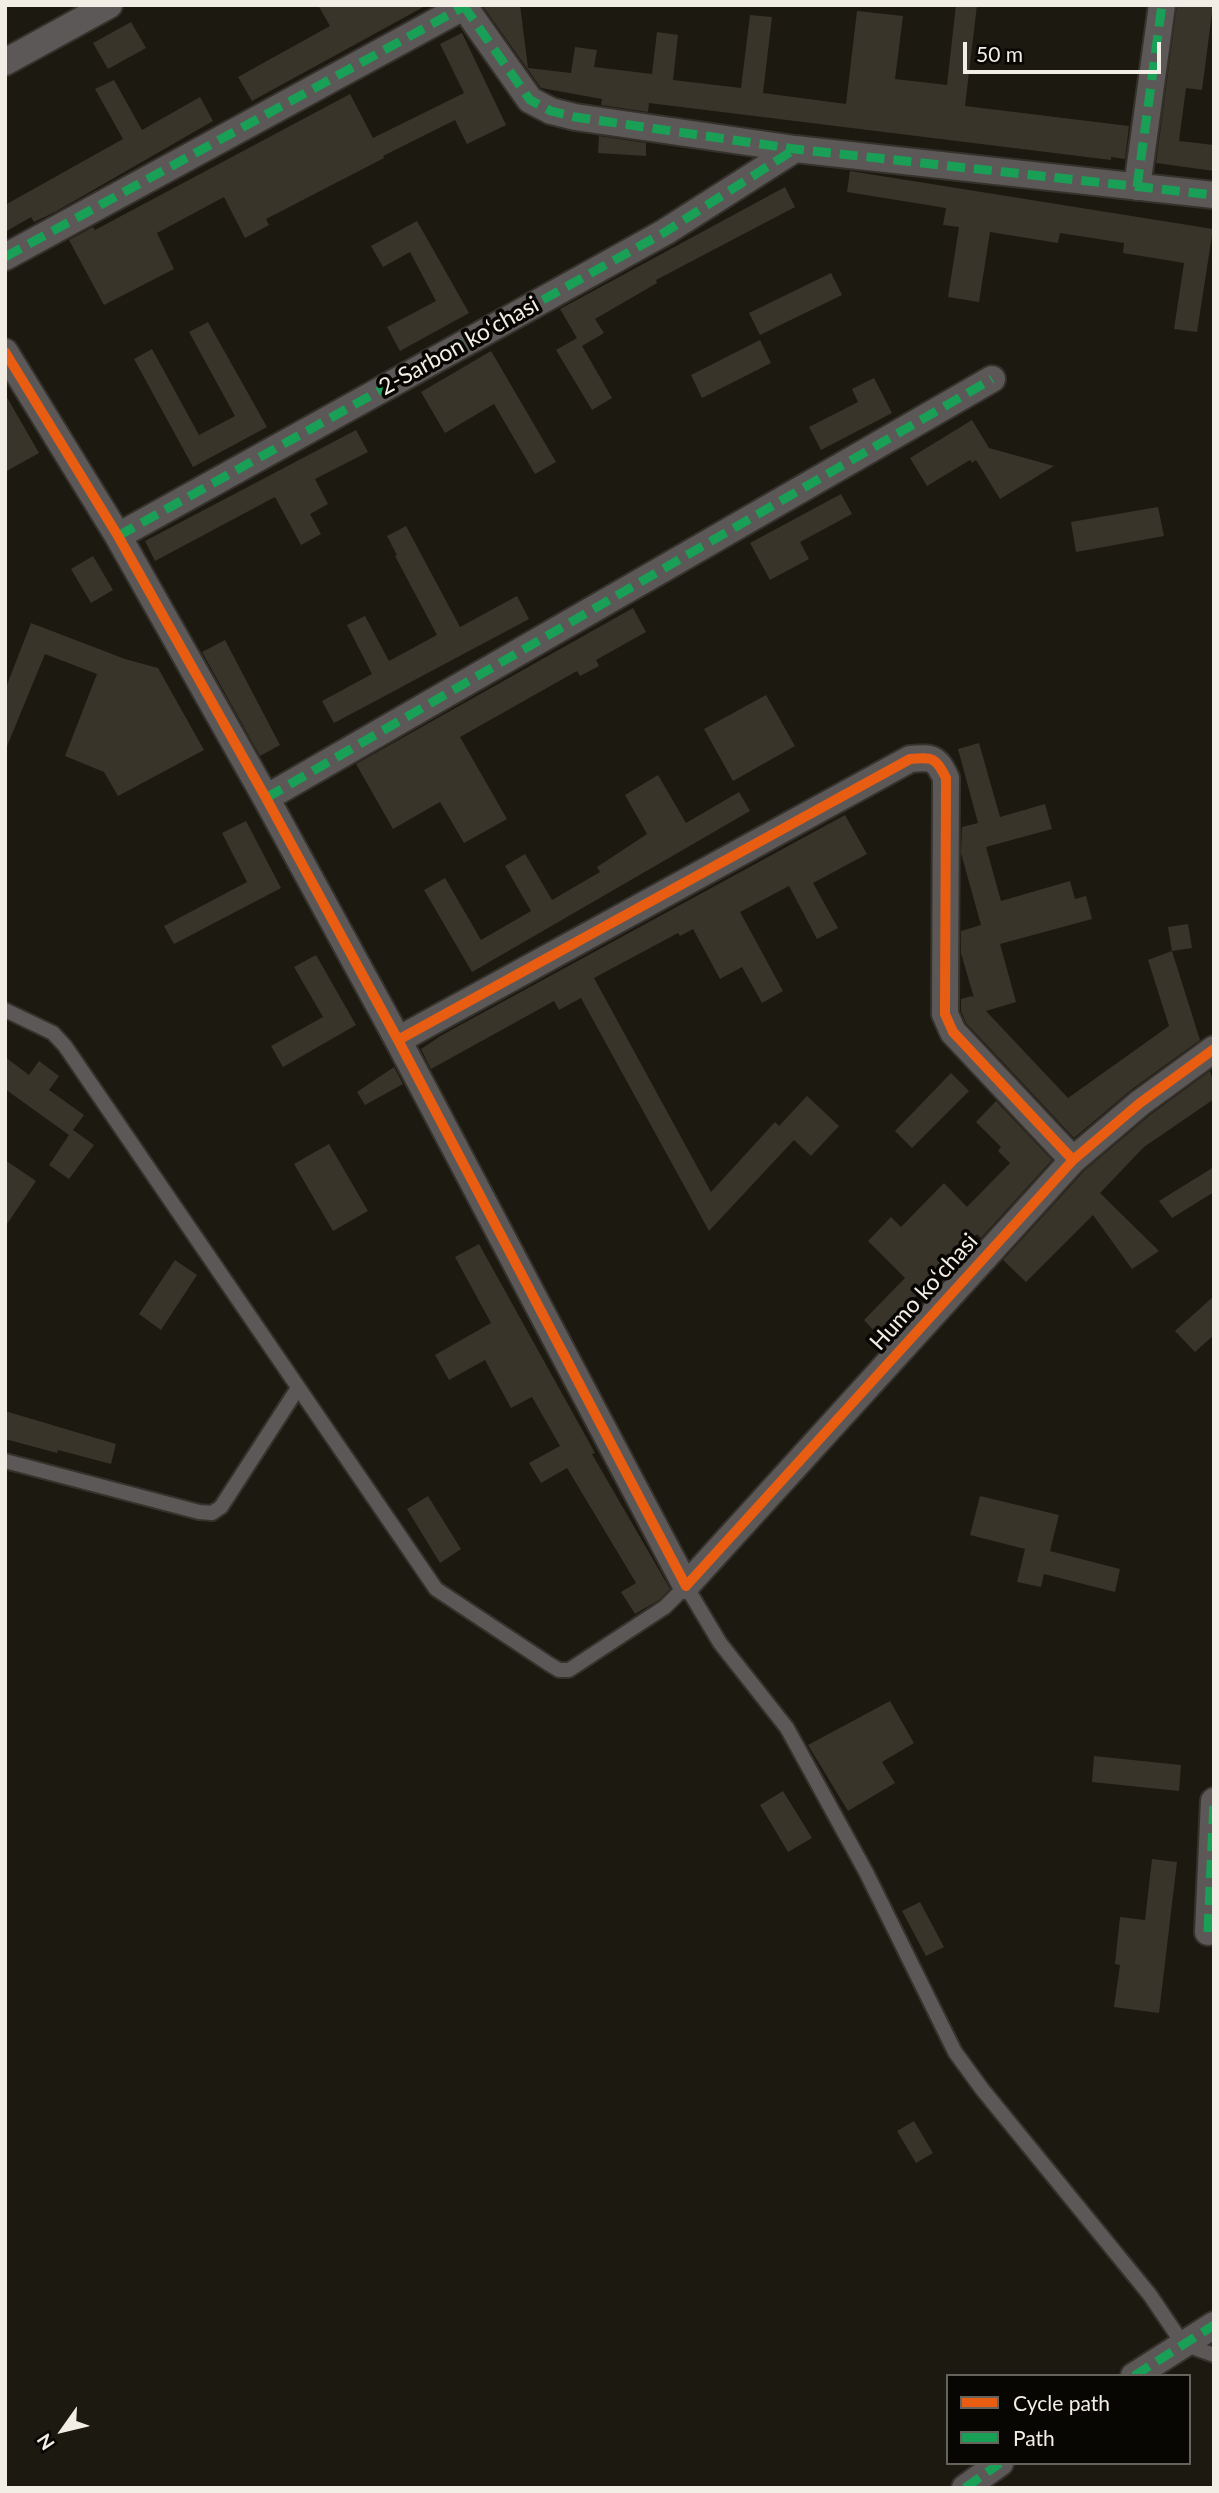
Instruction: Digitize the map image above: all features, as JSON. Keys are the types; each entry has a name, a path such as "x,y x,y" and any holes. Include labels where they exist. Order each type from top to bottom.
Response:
{"street":[{"path":"5,62 109,5"},
{"path":"1137,187 1162,5"},
{"path":"5,257 463,6 530,100 551,111 575,117 795,149 1214,195"},
{"name":"2-Sarbon koʻchasi","path":"118,536 665,232 795,149"},
{"path":"5,352 118,536 266,798 398,1040 687,1586"},
{"path":"266,798 992,379"},
{"path":"398,1040 910,759 929,757 939,763 946,778 946,1014 953,1032 1073,1160"},
{"name":"Humo koʻchasi","path":"687,1586 1073,1160 1140,1103 1214,1049"},
{"path":"1208,1933 1214,1801"},
{"path":"1137,2374 1214,2325"},
{"path":"965,2488 997,2465"}],"lane":[{"path":"5,1010 53,1033 65,1045 436,1589 559,1670 569,1670 665,1607 687,1586 720,1643 787,1728 866,1871 955,2052 1150,2295 1183,2344 1214,2356"},
{"path":"5,1461 199,1512 212,1513 220,1507 298,1388"}],"building":[{"path":"318,5 427,5 252,101 238,77 330,26"},
{"path":"482,5 520,5 528,68 571,73 575,47 597,50 594,67 652,74 657,32 678,35 673,80 741,88 750,15 772,17 763,93 846,104 857,11 903,16 895,79 947,85 956,5 977,5 965,106 1129,126 1125,159 1111,157 1111,160 649,103 648,112 601,105 602,99 541,88"},
{"path":"1177,5 1213,5 1202,90 1186,88 1179,141 1214,145 1214,171 1156,163"},
{"path":"131,22 146,48 108,69 93,43"},
{"path":"462,33 506,125 467,144 455,120 266,219 269,225 245,238 224,197 157,233 174,269 104,305 69,240 93,227 95,230 350,94 373,138 464,93 440,44"},
{"path":"114,80 142,130 200,97 213,121 55,212 34,222 31,217 5,232 5,205 123,139 95,89"},
{"path":"599,136 646,143 646,156 598,153"},
{"path":"850,171 1213,229 1197,332 1174,329 1184,263 1123,253 1124,243 1060,233 1058,243 990,232 979,302 948,297 959,227 943,225 946,208 847,192"},
{"path":"785,187 795,207 656,280 657,283 595,319 604,333 582,346 612,398 592,410 556,350 577,338 560,309"},
{"path":"417,221 469,313 400,351 387,327 436,301 410,252 383,267 371,246"},
{"path":"831,273 842,295 760,335 749,313"},
{"path":"208,322 267,427 193,467 134,359 152,349 199,435 235,416 189,332"},
{"path":"760,340 771,363 702,398 691,375"},
{"path":"491,351 556,462 535,474 494,404 445,433 421,392"},
{"path":"874,378 892,413 821,450 809,427 858,402 852,389"},
{"path":"5,394 39,453 5,472"},
{"path":"972,420 989,448 1054,466 1000,499 976,460 972,463 970,460 927,486 910,458"},
{"path":"356,430 368,452 315,479 328,504 310,514 321,534 301,545 275,497 155,561 145,541"},
{"path":"841,494 852,514 800,542 809,559 770,580 750,543"},
{"path":"1158,507 1164,536 1076,552 1071,522"},
{"path":"406,526 460,627 517,596 529,619 334,723 322,701 372,674 347,625 365,616 389,661 437,635 387,536"},
{"path":"93,556 113,590 91,603 71,569"},
{"path":"633,608 646,632 596,660 599,666 580,676 577,671 460,737 507,819 464,843 440,802 393,829 356,764"},
{"path":"31,623 125,659 158,668 204,750 118,796 104,772 65,756 97,674 45,654 5,751 5,690"},
{"path":"225,640 280,745 260,756 202,652"},
{"path":"766,695 795,746 733,781 704,729"},
{"path":"979,743 1000,817 1045,804 1052,829 986,847 1001,901 1070,881 1075,899 1086,896 1092,919 1000,944 1016,1002 986,1011 1068,1098 1169,1026 1148,960 1172,951 1200,1040 1131,1090 1074,1138 966,1023 961,1011 961,999 972,996 974,998 961,953 961,931 981,925 961,853 962,827 978,823 958,749"},
{"path":"658,775 686,823 739,792 750,811 472,972 424,890 445,878 481,940 531,911 505,866 525,854 552,900 600,872 597,867 647,834 625,795"},
{"path":"845,815 867,854 813,883 838,928 817,939 789,886 740,912 783,991 762,1003 742,967 720,979 693,929 680,936 678,933 594,978 711,1192 775,1122 779,1126 807,1096 839,1126 811,1156 794,1140 709,1231 581,998 559,1010 554,1001 431,1069 421,1049 442,1035"},
{"path":"246,821 281,888 174,944 164,926 247,882 222,833"},
{"path":"1188,924 1192,948 1172,951 1168,927"},
{"path":"316,955 356,1025 283,1067 271,1046 323,1017 294,967"},
{"path":"5,1057 29,1075 39,1061 59,1076 49,1090 84,1115 73,1130 94,1145 69,1179 49,1165 69,1135 5,1089"},
{"path":"394,1067 403,1084 365,1105 357,1092"},
{"path":"1210,1071 1214,1084 1214,1099 1144,1147 1100,1193 1159,1251 1132,1269 1093,1215 1026,1282 1003,1260 1084,1171 1150,1115"},
{"path":"951,1073 969,1091 912,1148 895,1131"},
{"path":"996,1101 1052,1160 981,1238 977,1234 878,1335 864,1320 905,1278 868,1241 891,1217 901,1227 944,1183 967,1207 1010,1163 998,1151 1001,1147 976,1122"},
{"path":"329,1144 368,1211 333,1231 294,1164"},
{"path":"5,1160 36,1181 5,1227"},
{"path":"1214,1167 1214,1192 1172,1218 1159,1201"},
{"path":"479,1244 595,1453 592,1454 670,1589 659,1600 635,1614 621,1592 636,1583 567,1468 541,1483 529,1463 560,1446 532,1397 511,1408 485,1360 449,1380 435,1355 491,1323 455,1257"},
{"path":"175,1260 197,1275 161,1330 139,1314"},
{"path":"1214,1296 1214,1335 1195,1352 1175,1331"},
{"path":"5,1411 116,1444 111,1464 5,1439"},
{"path":"428,1496 461,1549 440,1563 407,1509"},
{"path":"980,1496 1059,1515 1050,1551 1120,1569 1115,1592 1044,1574 1041,1587 1017,1582 1025,1549 970,1535"},
{"path":"890,1701 914,1743 882,1762 895,1783 848,1811 808,1745"},
{"path":"1094,1756 1181,1765 1179,1791 1092,1782"},
{"path":"783,1791 812,1838 788,1852 760,1805"},
{"path":"1152,1859 1177,1862 1159,2013 1114,2007 1120,1965 1115,1964 1120,1917 1145,1920"},
{"path":"920,1902 944,1947 926,1956 902,1911"},
{"path":"914,2121 933,2153 916,2163 897,2131"}],"marked path":[{"path":"463,5 530,100 551,111 575,117 795,149 1214,195"},
{"path":"1137,187 1162,5"},
{"path":"5,257 463,7"},
{"path":"118,536 665,232 795,149"},
{"path":"266,798 992,379"},
{"path":"1208,1932 1214,1801"},
{"path":"1137,2374 1214,2325"},
{"path":"965,2488 997,2465"}],"cycle path":[{"path":"5,352 118,536 266,798 398,1040 686,1586 1073,1160 1140,1103 1214,1049"},
{"path":"398,1040 910,759 923,758 936,762 946,778 945,1014 953,1032 1073,1160"}]}
